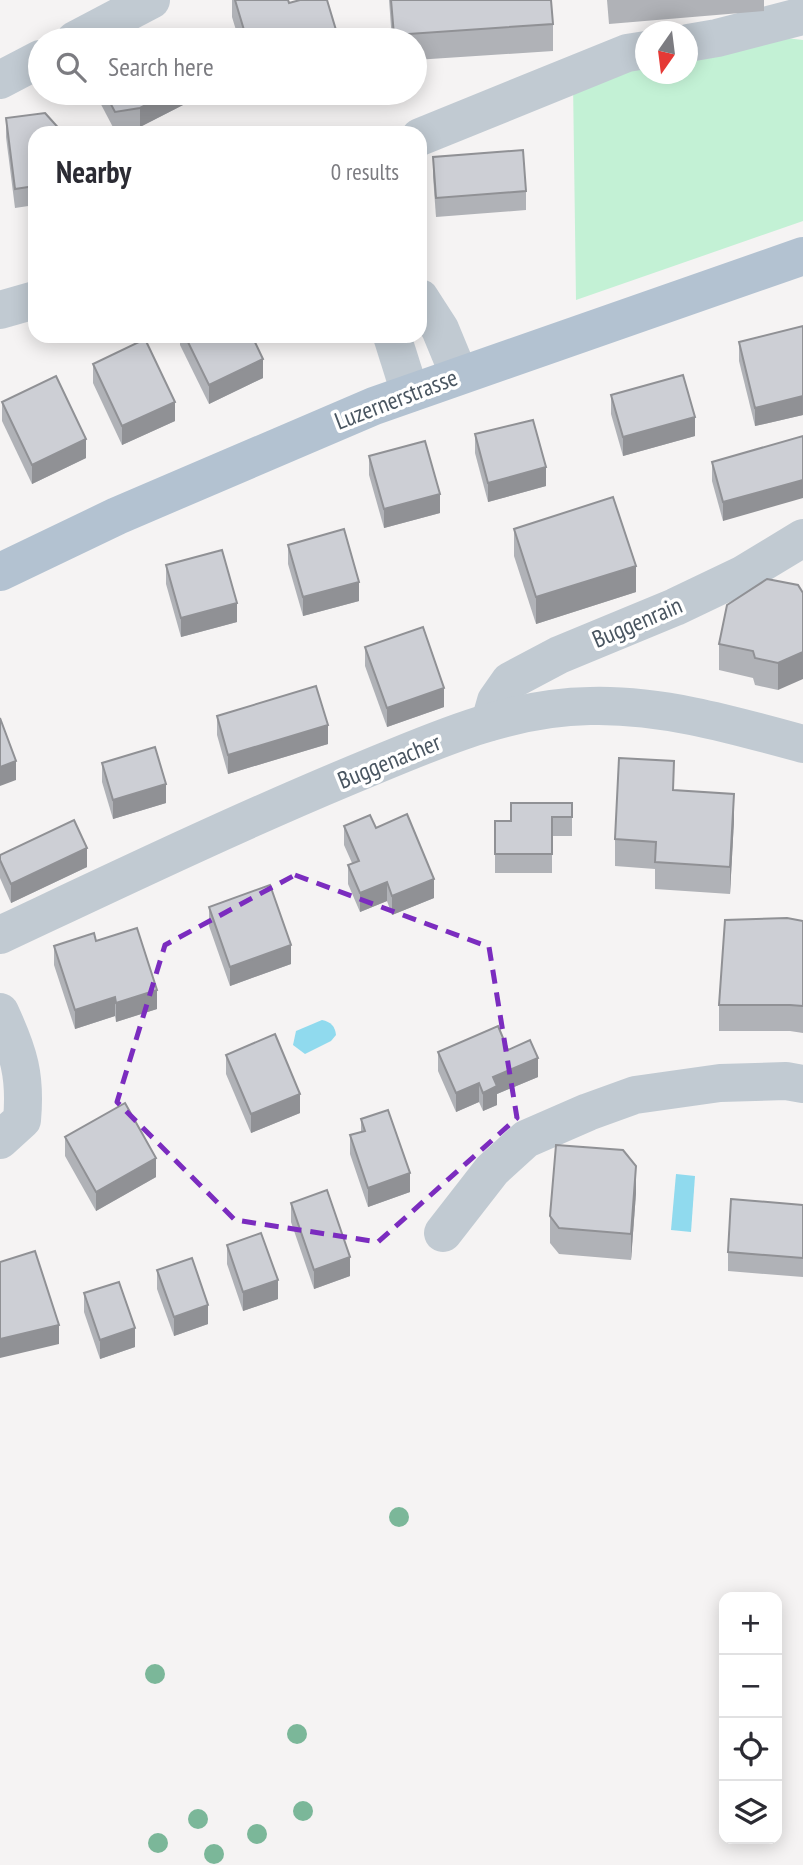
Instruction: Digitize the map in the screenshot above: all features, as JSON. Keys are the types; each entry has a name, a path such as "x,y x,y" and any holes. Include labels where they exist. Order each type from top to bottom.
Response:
{"main road":[{"name":"Luzernerstrasse","path":"0,572 214,473 410,393 803,256"}],"street":[{"path":"98,28 150,0"},
{"path":"698,41 803,16"},
{"path":"427,134 635,52"},
{"path":"0,80 28,65"},
{"path":"0,310 28,302"},
{"path":"427,309 439,329 459,375"},
{"path":"394,343 410,393"},
{"name":"Buggenrain","path":"490,722 496,701 510,681 559,655 675,607 742,575 803,538"},
{"name":"Buggenacher","path":"0,935 289,801 417,749 517,713 590,706 634,708 692,717 803,744"},
{"path":"0,1012 21,1063 24,1096 22,1120 0,1140"},
{"path":"443,1233 492,1170 526,1139 588,1112 635,1096 720,1083 786,1081 803,1084"}],"highlighted area":[{"path":"295,875 489,947 517,1118 378,1242 235,1220 117,1102 165,945"}],"green space":[{"path":"786,38 803,40 803,221 576,300 573,82 635,65 635,84 698,84 698,53"}],"water":[{"path":"322,1020 335,1029 336,1035 331,1041 305,1054 293,1045 296,1031"},
{"path":"676,1174 695,1176 691,1232 671,1230"}],"building":[{"path":"235,0 288,0 289,3 300,0 327,0 335,28 243,28"},
{"path":"391,0 551,0 553,24 427,33 427,28 393,28"},
{"path":"111,105 146,105 140,108 115,112"},
{"path":"45,113 57,126 28,126 28,187 15,189 6,118"},
{"path":"523,150 526,191 436,198 433,157"},
{"path":"803,326 803,396 755,408 739,342"},
{"path":"137,343 147,343 175,402 122,426 93,364"},
{"path":"188,343 255,343 263,359 209,385"},
{"path":"683,375 695,417 623,437 611,395"},
{"path":"56,376 86,439 32,465 2,402"},
{"path":"533,420 546,467 488,483 475,434"},
{"path":"803,436 803,480 723,502 712,462"},
{"path":"425,441 440,494 384,509 369,456"},
{"path":"613,497 636,566 536,597 514,529"},
{"path":"344,529 359,582 303,597 288,545"},
{"path":"222,550 237,603 181,618 166,565"},
{"path":"767,579 798,585 803,593 803,652 778,663 755,658 753,651 719,644 727,605"},
{"path":"423,627 444,688 387,708 365,647"},
{"path":"316,686 328,725 228,755 217,716"},
{"path":"0,718 16,761 0,767"},
{"path":"155,747 166,784 113,800 102,763"},
{"path":"619,758 674,761 673,790 734,794 730,867 655,862 656,842 615,839"},
{"path":"511,803 572,803 572,817 552,817 552,854 495,854 495,821 511,821"},
{"path":"407,814 434,879 392,896 387,882 360,893 348,865 359,861 344,826 370,815 376,828"},
{"path":"74,820 87,848 11,884 0,855"},
{"path":"270,885 291,945 230,967 209,907"},
{"path":"787,918 803,921 803,1006 719,1005 725,920"},
{"path":"137,928 157,990 116,1003 115,997 75,1010 54,946 94,933 96,941"},
{"path":"498,1026 508,1050 530,1040 538,1058 493,1077 497,1086 483,1093 479,1083 456,1093 438,1052"},
{"path":"275,1034 300,1094 251,1114 226,1055"},
{"path":"125,1103 156,1158 96,1192 65,1137"},
{"path":"388,1110 410,1173 368,1188 350,1135 365,1131 361,1119"},
{"path":"556,1145 623,1150 636,1166 631,1234 559,1228 550,1216"},
{"path":"327,1190 350,1257 314,1270 291,1203"},
{"path":"731,1199 803,1205 803,1258 728,1252"},
{"path":"261,1233 278,1280 243,1292 227,1245"},
{"path":"35,1251 59,1325 0,1339 0,1262"},
{"path":"192,1258 208,1305 174,1317 157,1270"},
{"path":"119,1282 135,1328 100,1340 84,1293"}]}
